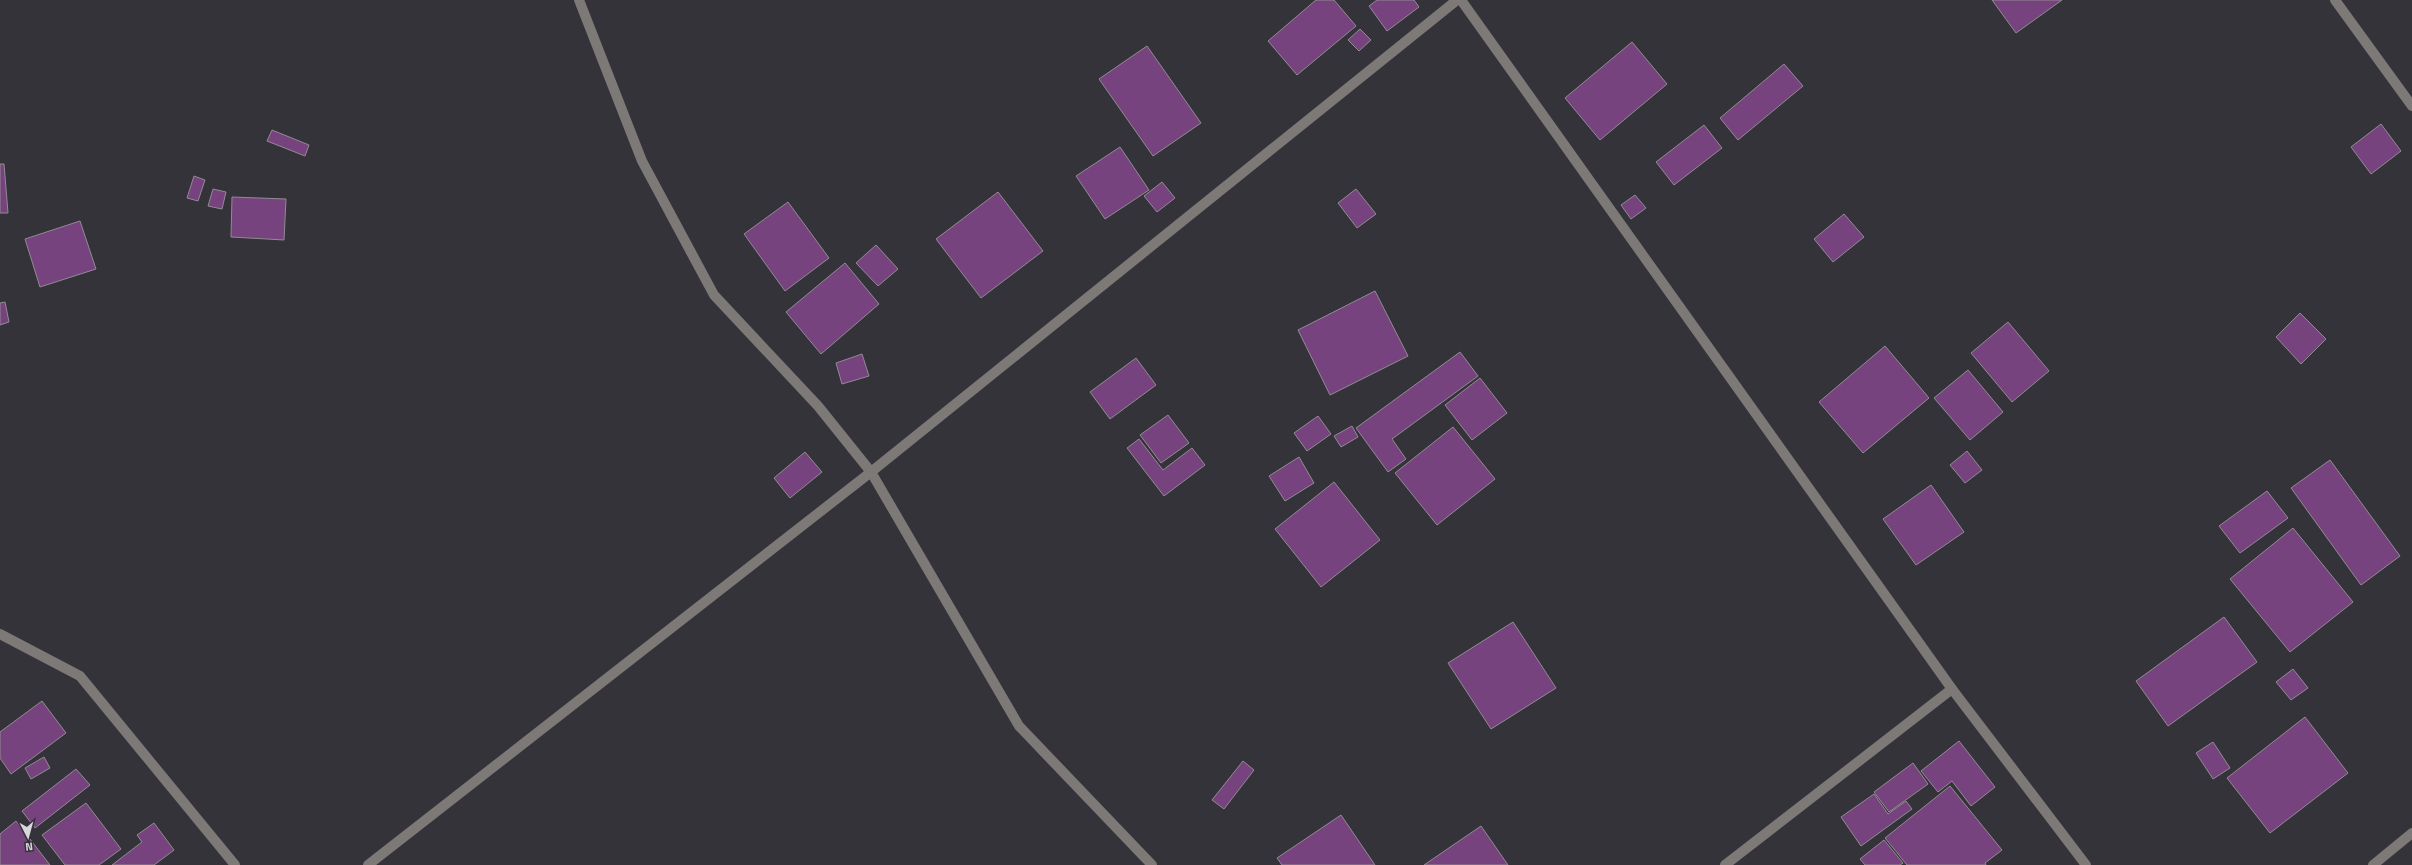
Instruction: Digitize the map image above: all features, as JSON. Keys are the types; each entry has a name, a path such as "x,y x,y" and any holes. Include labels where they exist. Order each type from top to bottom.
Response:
{"street":[{"path":"579,0 642,161 714,295 818,406 871,472 1019,726 1152,865"},
{"path":"368,865 871,472 1457,0"},
{"path":"1461,0 1952,689 2086,865"},
{"path":"2335,0 2412,106"},
{"path":"0,634 80,676 235,865"},
{"path":"1725,865 1952,689"},
{"path":"2373,865 2412,833"}],"building":[{"path":"1316,0 1334,0 1356,26 1297,75 1268,41"},
{"path":"1377,0 1414,0 1419,7 1387,31 1369,6"},
{"path":"1992,0 2062,0 2016,33"},
{"path":"1360,29 1371,40 1359,51 1348,40"},
{"path":"1632,42 1667,84 1600,140 1565,98"},
{"path":"1147,46 1201,123 1153,156 1099,79"},
{"path":"1784,64 1803,86 1738,140 1720,118"},
{"path":"2381,124 2401,151 2371,174 2351,147"},
{"path":"1704,125 1722,148 1674,185 1656,162"},
{"path":"272,130 309,145 305,156 267,141"},
{"path":"1120,147 1149,190 1105,219 1076,176"},
{"path":"0,164 4,164 8,213 0,213"},
{"path":"194,176 205,180 198,201 187,198"},
{"path":"1162,182 1175,198 1157,212 1144,196"},
{"path":"213,189 226,192 222,209 208,206"},
{"path":"1356,189 1376,214 1357,228 1338,203"},
{"path":"998,192 1043,251 981,298 936,239"},
{"path":"1635,195 1646,208 1631,219 1621,205"},
{"path":"232,197 286,199 284,240 231,237"},
{"path":"788,202 829,258 785,291 744,234"},
{"path":"1844,214 1864,237 1833,262 1814,239"},
{"path":"80,221 96,269 40,287 25,239"},
{"path":"876,245 898,269 878,286 856,263"},
{"path":"845,263 879,304 821,354 786,312"},
{"path":"1375,291 1408,356 1330,395 1298,330"},
{"path":"5,302 9,322 0,325 0,303"},
{"path":"2300,313 2326,339 2301,364 2276,337"},
{"path":"2008,322 2049,371 2012,402 1971,353"},
{"path":"1885,346 1929,398 1863,453 1819,402"},
{"path":"1460,352 1478,376 1392,439 1406,459 1388,472 1356,428"},
{"path":"862,354 869,376 842,384 836,363"},
{"path":"1136,358 1156,385 1110,419 1090,392"},
{"path":"1968,370 2003,412 1970,440 1934,398"},
{"path":"1480,378 1507,413 1472,440 1445,405"},
{"path":"1168,415 1189,443 1161,463 1140,435"},
{"path":"1318,416 1331,434 1307,451 1294,433"},
{"path":"1352,426 1358,437 1341,447 1334,436"},
{"path":"1453,427 1495,479 1437,525 1395,473"},
{"path":"1139,439 1163,470 1192,448 1205,465 1164,496 1127,448"},
{"path":"1967,451 1982,470 1965,483 1950,465"},
{"path":"805,452 822,472 790,498 774,478"},
{"path":"1299,457 1314,483 1285,501 1269,476"},
{"path":"2330,460 2400,556 2361,585 2291,488"},
{"path":"1334,482 1380,540 1321,587 1275,529"},
{"path":"1931,485 1964,532 1916,565 1883,519"},
{"path":"2267,491 2288,518 2240,553 2219,526"},
{"path":"2293,528 2353,602 2290,652 2230,579"},
{"path":"2224,617 2257,662 2168,726 2136,681"},
{"path":"1513,622 1556,688 1491,729 1448,663"},
{"path":"2293,669 2308,688 2291,700 2276,682"},
{"path":"42,701 66,733 11,774 0,758 0,732"},
{"path":"2305,717 2348,773 2270,833 2227,778"},
{"path":"1959,741 1995,787 1971,806 1952,781 1938,792 1921,771"},
{"path":"2213,742 2230,768 2213,779 2196,753"},
{"path":"44,757 50,768 31,779 25,768"},
{"path":"1243,761 1254,770 1224,809 1212,800"},
{"path":"1913,763 1928,784 1889,812 1874,792"},
{"path":"76,769 90,785 35,828 22,811"},
{"path":"1950,786 2002,850 1985,863 1986,865 1907,865 1885,838"},
{"path":"1874,794 1888,814 1906,801 1912,809 1861,846 1841,817"},
{"path":"86,803 121,849 99,865 65,865 42,835"},
{"path":"1341,815 1375,865 1282,865 1277,858"},
{"path":"16,821 50,865 0,865 0,834"},
{"path":"154,823 174,850 154,865 112,865 142,842 137,835"},
{"path":"1481,826 1508,865 1424,865"},
{"path":"1884,840 1903,863 1900,865 1865,865 1860,859"}]}
